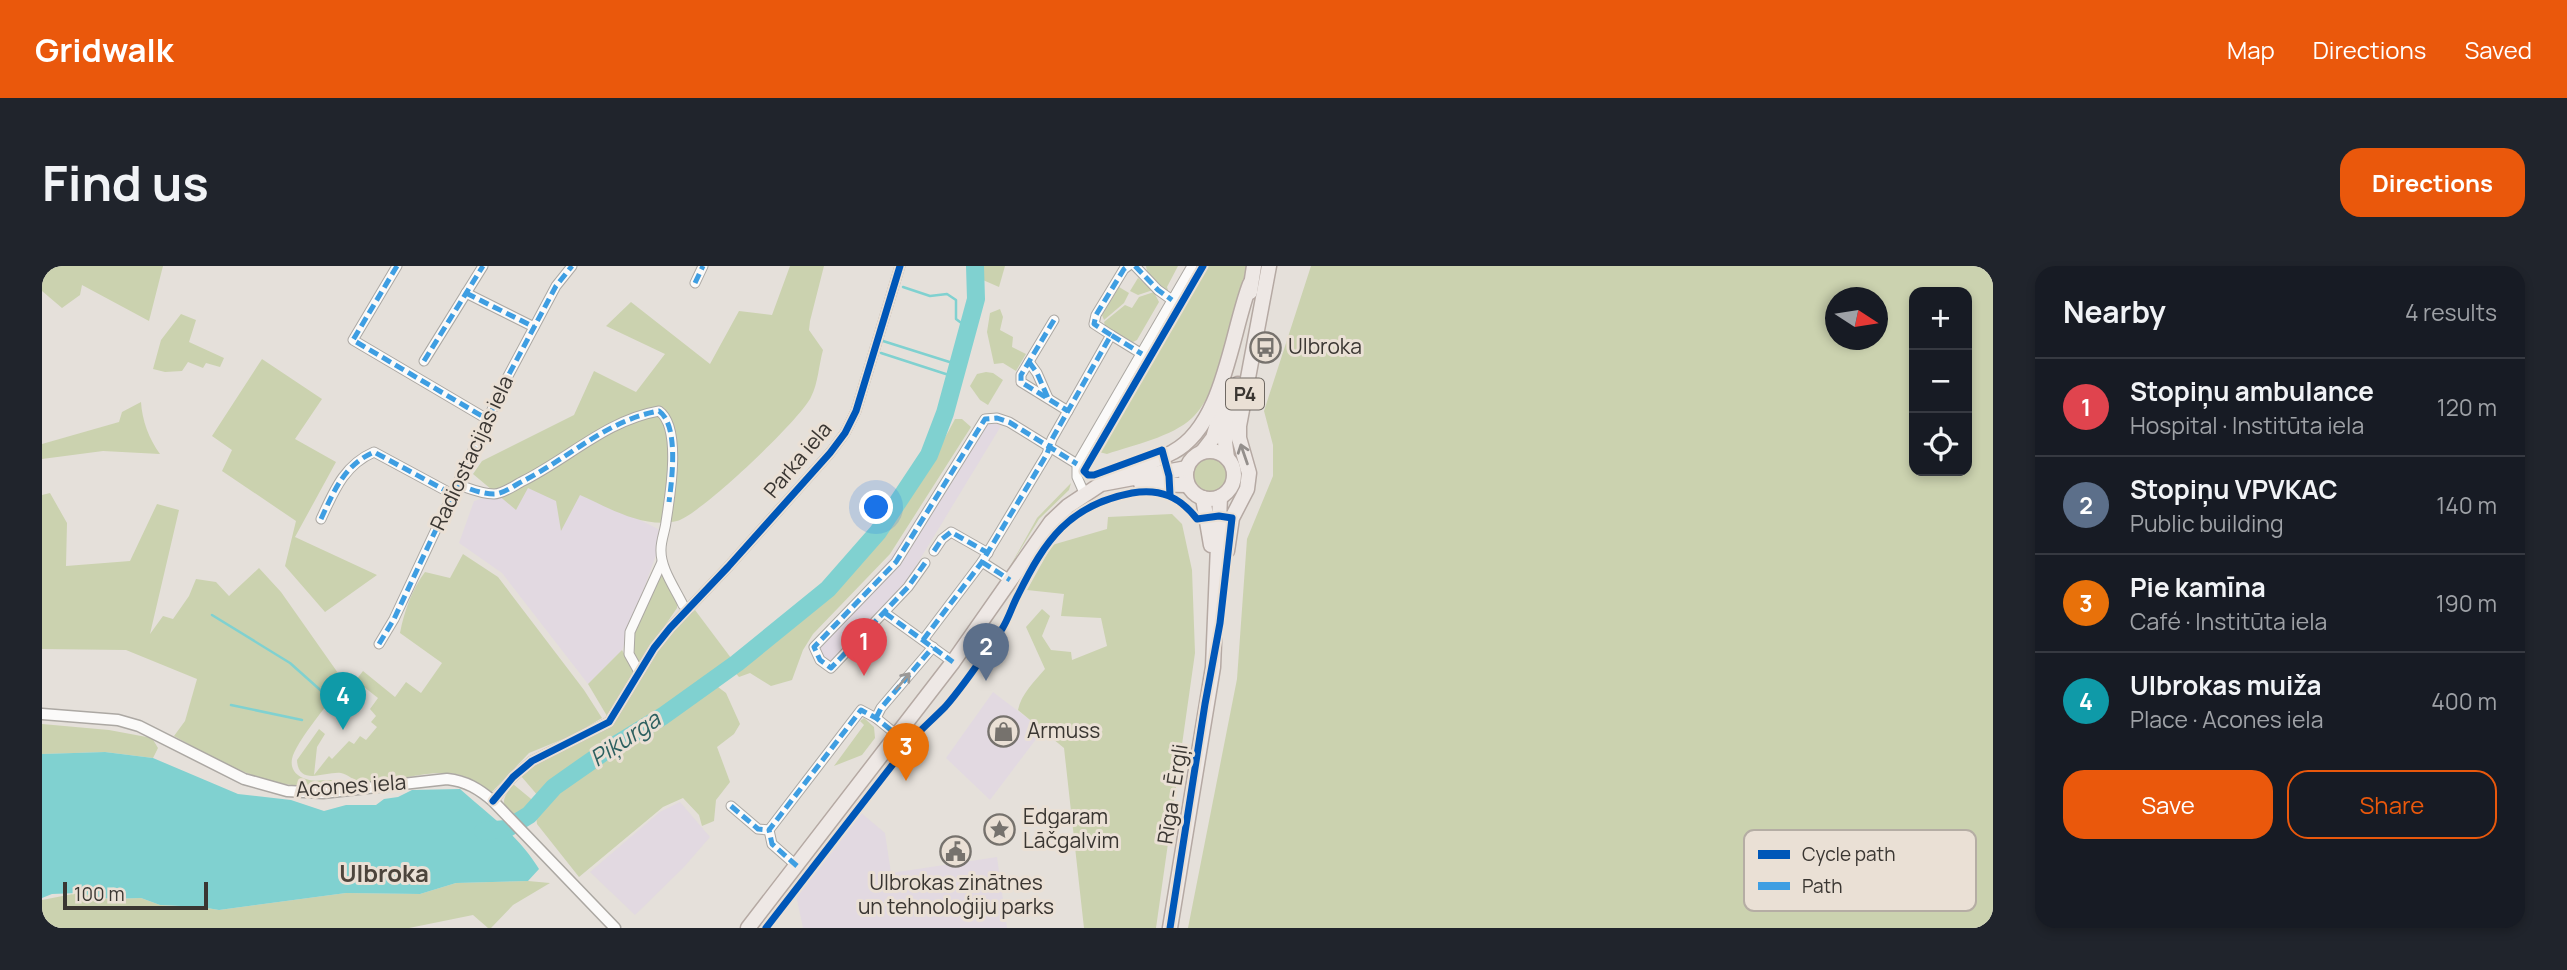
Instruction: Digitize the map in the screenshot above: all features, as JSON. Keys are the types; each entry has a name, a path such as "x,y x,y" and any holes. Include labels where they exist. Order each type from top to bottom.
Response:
{"main road":[{"name":"P4","path":"1203,452 1213,438 1224,403 1250,300 1254,266"},
{"name":"P4","path":"1227,458 1225,442 1268,266"},
{"name":"P4","path":"1213,667 1220,624 1228,535 1232,518 1248,482 1248,465 1239,432 1268,266"},
{"path":"748,928 953,662 1051,522 1118,473 1175,452 1194,435 1226,372 1250,284"},
{"path":"1203,452 1218,452 1227,458 1233,466 1234,478 1230,489 1220,497 1203,498 1187,485 1186,468 1192,458 1203,452"},
{"path":"1101,484 1186,468"},
{"path":"1085,495 1124,485 1187,485"},
{"name":"Rīga - Ērgļi","path":"1170,928 1213,667 1220,497"},
{"name":"Rīga - Ērgļi","path":"1203,498 1209,527 1212,572 1205,704"}],"street":[{"path":"397,266 353,340 487,419"},
{"path":"424,361 483,266"},
{"name":"Radiostacijas iela","path":"379,644 394,619 487,419 556,286 571,266"},
{"path":"695,283 703,266"},
{"name":"Parka iela","path":"493,801 513,777 532,761 608,722 670,628 769,521 845,433 856,411 900,266"},
{"path":"1128,266 1096,315 1094,324 1142,354"},
{"path":"1135,266 1158,290 1172,300"},
{"path":"1085,495 1077,477 1077,464 1192,266"},
{"path":"466,293 534,327"},
{"path":"1054,320 1021,375 1021,382 1068,411"},
{"path":"923,640 985,557 1111,335"},
{"path":"1029,362 1048,398"},
{"path":"456,484 483,493 496,494 551,467 605,429 659,411 666,416 671,429 671,484 660,548 662,562 683,605 688,609"},
{"path":"925,563 885,613 831,668 820,660 814,647 897,562 985,419 997,418 1009,422 1077,464"},
{"path":"321,519 344,473 361,458 373,453 452,494"},
{"path":"934,551 942,538 951,533 985,557 1010,580"},
{"path":"639,672 629,654 630,632 662,562"},
{"path":"885,613 953,662"},
{"path":"876,718 881,708 933,647"},
{"path":"797,866 772,844 769,830 861,710 897,735"},
{"name":"Acones iela","path":"42,714 81,716 139,726 244,779 287,791 323,793 447,779 461,780 493,801 615,928"},
{"path":"731,806 758,830 769,830"}],"shaded area":[{"path":"984,416 1001,426 897,597 828,670 809,651 888,561"},
{"path":"546,479 582,491 660,530 656,555 622,650 588,684 502,573 459,543 474,501"},
{"path":"993,692 1043,730 990,800 946,758"},
{"path":"680,802 710,837 635,915 590,872 660,812"},
{"path":"860,812 885,833 891,873 997,857 1007,928 803,928 796,895"}],"green space":[{"path":"42,266 163,266 149,321 82,285 80,295 62,308 42,291"},
{"path":"790,266 824,266 809,330 823,350 811,397 770,445 689,515 665,523 639,520 580,495 561,531 556,501 528,488 516,510 473,474 482,461 574,415 594,371 636,392 665,354 606,326 631,302 710,364 739,311 772,315"},
{"path":"977,266 1005,266 999,287 976,277"},
{"path":"1146,266 1178,266 1168,290 1154,281"},
{"path":"1206,266 1246,266 1228,347 1212,389 1202,406 1184,425 1140,444 1107,454 1099,452"},
{"path":"1311,266 1993,266 1993,928 1188,928 1237,679 1247,539 1273,476 1273,445 1264,411"},
{"path":"1138,278 1153,290 1138,295 1130,291"},
{"path":"1119,287 1129,293 1124,303 1104,320 1102,315"},
{"path":"1154,292 1159,302 1137,340 1133,342 1105,326 1104,322 1125,305 1132,308 1139,297"},
{"path":"1000,309 1003,317 1000,330 1013,337 1012,347 1026,354 1016,371 1003,363 994,364 987,332 990,313"},
{"path":"181,314 196,320 189,342 224,358 220,367 206,363 203,368 188,362 182,371 165,372 153,369 161,340"},
{"path":"262,359 322,399 295,439 336,462 295,537 377,575 325,612 285,566 296,521 222,471 232,450 212,436"},
{"path":"986,372 1003,380 988,405 980,400 970,386 977,374"},
{"path":"141,402 147,429 160,454 103,451 42,459 42,444 119,422 122,412"},
{"path":"955,419 962,419 971,427 890,554 813,634 803,650 792,680 771,686 750,673 739,677 733,670 818,602 866,554 915,488"},
{"path":"1211,456 1224,462 1230,475 1224,488 1211,494 1198,488 1192,475 1198,462"},
{"path":"1071,483 1069,490 1039,519 1008,570 1037,518"},
{"path":"50,493 67,523 66,566 130,561 157,504 179,510 150,634 163,616 173,619 189,596 196,579 216,582 229,596 259,568 281,592 345,683 300,742 292,759 293,769 306,779 330,780 342,785 295,786 274,782 235,768 174,736 185,721 197,679 126,650 42,649 42,495"},
{"path":"1172,514 1182,524 1192,570 1195,653 1156,928 1084,928 1064,748 1018,710 1025,693 1045,669 1026,627 1042,609 1050,616 1042,636 1051,650 1071,652 1072,660 1107,646 1101,618 1061,616 1064,594 1027,590 1052,545 1107,529 1108,517"},
{"path":"463,554 498,577 584,690 602,718 573,735 529,753 491,793 470,779 453,773 358,781 341,773 314,776 302,773 297,760 319,729 325,734 317,747 314,775 329,756 332,759 349,741 354,744 360,736 366,740 377,727 371,722 376,716 370,709 378,698 364,687 342,712 335,707 363,671 395,697 406,682 421,693 442,663 400,633 404,617 412,593 425,572 450,578"},
{"path":"662,575 673,590 677,608 640,662 637,661 634,650 635,628"},
{"path":"695,610 734,662 621,733 550,782 539,797 521,776 540,760 610,724 623,708 649,660 665,638"},
{"path":"622,650 635,673 607,716 588,684"},
{"path":"714,684 726,693 740,724 734,734 717,747 730,782 716,800 714,821 702,826 699,815 683,798 663,807 579,877 537,824 536,816 559,790"},
{"path":"864,718 874,727 875,738 862,755 834,766 864,725 860,721"},
{"path":"42,724 109,730 152,738 158,748 153,758 105,752 42,754"},
{"path":"513,784 536,803 516,819 504,803"},
{"path":"456,883 550,883 513,905 491,928 473,915 409,928 42,928 42,900 78,893 110,899 141,898 160,905 219,910 346,893 420,894"}],"water":[{"path":"105,752 153,758 238,794 291,800 324,811 346,805 376,805 384,799 398,797 412,790 460,789 513,836 539,869 528,881 456,883 420,894 346,893 219,910 160,905 141,898 110,899 78,893 52,894 42,898 42,754"}],"waterway":[{"name":"Piķurga","path":"483,831 506,829 529,815 554,787 663,716 737,663 828,589 878,532 929,455 945,413 976,299 975,266"},
{"path":"903,287 930,296 947,294 956,300 956,319 968,328"},
{"path":"883,341 959,365"},
{"path":"881,353 955,377"},
{"path":"212,615 290,663 327,696"},
{"path":"231,705 302,720"}],"marked path":[{"path":"397,266 353,340 487,419"},
{"path":"424,361 483,266"},
{"path":"379,644 394,619 507,378 556,286 572,266"},
{"path":"695,283 703,266"},
{"path":"1111,335 1094,324 1096,315 1128,266"},
{"path":"1135,266 1158,290 1172,300"},
{"path":"466,293 534,327"},
{"path":"1054,320 1021,375 1021,382 1068,411"},
{"path":"923,640 982,562 1047,454 1052,439 1111,335 1142,354"},
{"path":"1029,362 1048,398"},
{"path":"456,484 484,493 501,493 622,422 659,411 665,418 672,440 669,502"},
{"path":"925,563 908,587 831,668 820,660 814,647 896,562 985,419 997,418 1009,422 1077,464"},
{"path":"321,519 347,472 374,452 452,494"},
{"path":"934,551 951,532 988,553"},
{"path":"982,562 1010,580"},
{"path":"885,613 953,662"},
{"path":"876,718 881,708 933,647"},
{"path":"797,866 772,844 769,830 861,710 897,735"},
{"path":"731,806 758,829 769,830"}],"cycle path":[{"path":"493,801 513,777 532,761 609,722 654,648 670,628 830,453 845,433 856,411 900,266"},
{"path":"1170,495 1169,476 1162,450 1094,475 1088,475 1084,471 1203,266"},
{"path":"766,928 914,737 945,707 968,679 1007,621 1028,575 1049,542 1075,516 1091,506 1142,492 1169,496 1184,505 1197,519 1219,516 1232,518 1220,623 1170,928"}],"place":[{"name":"Ulbroka","path":"1265,347"},
{"name":"Stopiņu ambulance","path":"864,676"},
{"name":"Stopiņu VPVKAC","path":"986,681"},
{"name":"Ulbrokas muiža","path":"343,730"},
{"name":"Armuss","path":"1004,731"},
{"name":"Pie kamīna","path":"906,781"},
{"name":"Edgaram Lāčgalvim","path":"1000,829"},
{"name":"Ulbrokas zinātnes un tehnoloģiju parks","path":"956,851"}],"district":[{"name":"Ulbroka","path":"384,874"}]}
